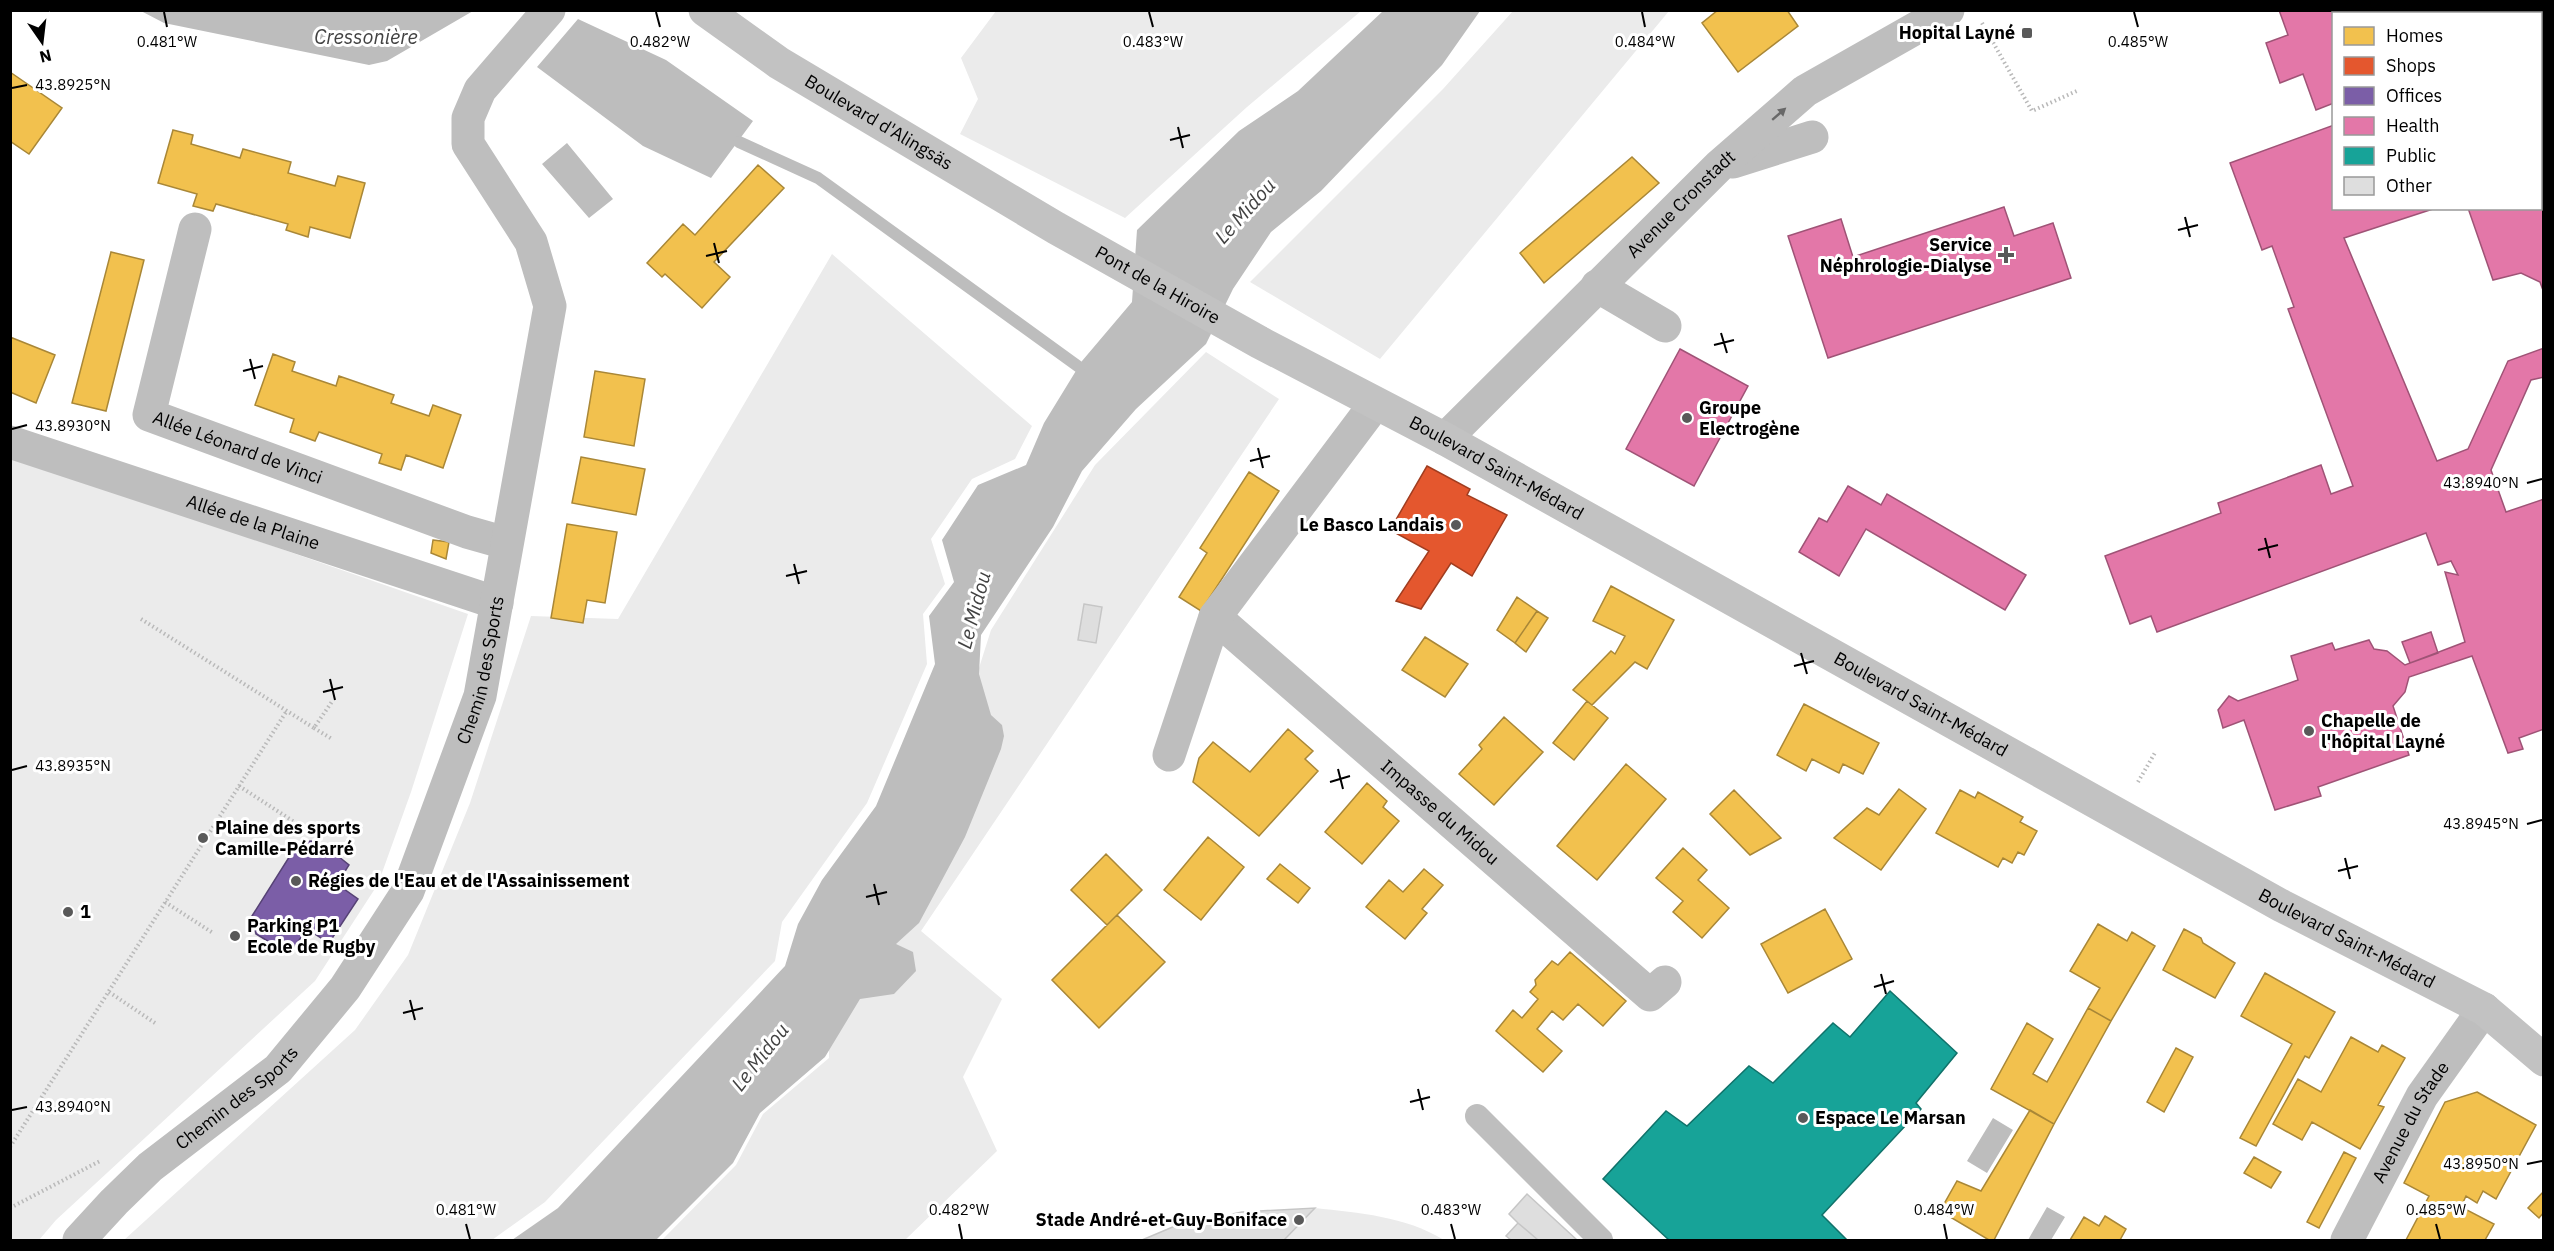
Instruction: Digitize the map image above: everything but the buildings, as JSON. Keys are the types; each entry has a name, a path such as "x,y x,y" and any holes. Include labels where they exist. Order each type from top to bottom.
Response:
{"main road":[{"name":"Boulevard d'Alingsäs","path":"705,10 778,63 1056,228"},
{"name":"Pont de la Hiroire","path":"1056,228 1259,342"},
{"name":"Boulevard Saint-Médard","path":"1259,342 1445,440 2282,906 2484,1009 2544,1060"}],"street":[{"name":"Chemin des Sports","path":"79,1240 150,1167 278,1069 345,988 408,891 480,696 550,306 531,242 468,144 468,118 480,90 549,10"},
{"name":"Avenue Cronstadt","path":"1445,440 1719,166 1805,91 1948,10"},
{"path":"1719,166 1812,137"},
{"name":"Allée Léonard de Vinci","path":"195,230 149,415 467,532 506,543"},
{"path":"1597,286 1665,326"},
{"path":"1169,755 1215,617 1375,404"},
{"name":"Allée de la Plaine","path":"10,442 497,603"},
{"name":"Impasse du Midou","path":"1215,617 1650,995 1665,982"},
{"name":"Avenue du Stade","path":"2347,1240 2422,1096 2484,1009"}],"lane":[{"path":"1478,1116 1601,1240"}],"path":[{"path":"1981,21 2032,111 2079,90"},
{"path":"141,620 285,712 332,739"},
{"path":"314,728 333,700"},
{"path":"10,1147 285,712"},
{"path":"2136,786 2156,751"},
{"path":"238,786 299,825"},
{"path":"165,902 213,933"},
{"path":"109,992 155,1023"},
{"path":"10,1208 103,1160"}],"shaded area":[{"path":"996,11 1361,11 1247,107 1125,218 960,134 978,99 961,58"},
{"path":"1513,11 1669,11 1380,359 1250,282 1443,89"},
{"path":"832,254 1032,426 1015,459 972,479 931,539 945,584 923,614 927,664 867,803 782,922 775,961 545,1202 492,1240 124,1240 355,1030 408,955 470,803 531,616 618,619"},
{"path":"1206,352 1279,399 921,931 1002,999 963,1077 997,1151 905,1240 662,1240 736,1165 763,1114 829,1058 829,1020 930,823 991,630 1095,465"},
{"name":"Plaine des sports Camille-Pédarré","path":"11,455 468,614 411,792 378,884 315,981 56,1220 39,1240 11,1240"},
{"name":"Stade André-et-Guy-Boniface","path":"1315,1208 1365,1214 1398,1221 1444,1240 1142,1240 1185,1225 1227,1216"}],"water":[{"name":"Cressonière","path":"141,11 473,11 387,61 369,65 164,23"},
{"name":"Le Midou","path":"1383,11 1480,11 1442,65 1321,191 1271,232 1233,289 1206,344 1136,409 1082,471 1053,527 981,635 979,674 991,715 1002,725 1004,736 1001,749 965,837 919,923 896,944 913,952 916,971 894,994 860,999 825,1057 760,1113 733,1163 656,1240 512,1240 558,1208 785,966 798,924 822,880 876,806 935,664 929,616 954,582 942,540 978,485 1026,465 1044,423 1082,361 1132,302 1137,230 1239,131 1298,91"},
{"path":"578,19 666,60 753,121 711,178 643,146 537,67"},
{"path":"567,143 613,199 589,218 542,164"},
{"path":"1993,1118 2013,1130 1987,1173 1967,1161"},
{"path":"2047,1207 2065,1217 2051,1240 2028,1240"}],"waterway":[{"path":"739,142 818,178 1079,367"}],"place":[{"name":"Hopital Layné","path":"2027,33"},
{"name":"Service Néphrologie-Dialyse","path":"2006,255"},
{"name":"Groupe Electrogène","path":"1687,418"},
{"name":"Le Basco Landais","path":"1456,525"},
{"name":"Chapelle de l'hôpital Layné","path":"2309,731"},
{"name":"Plaine des sports Camille-Pédarré","path":"203,838"},
{"name":"Régies de l'Eau et de l'Assainissement","path":"296,881"},
{"name":"1","path":"68,912"},
{"name":"Parking P1 Ecole de Rugby","path":"235,936"},
{"name":"Espace Le Marsan","path":"1803,1118"},
{"name":"Stade André-et-Guy-Boniface","path":"1299,1220"}]}
